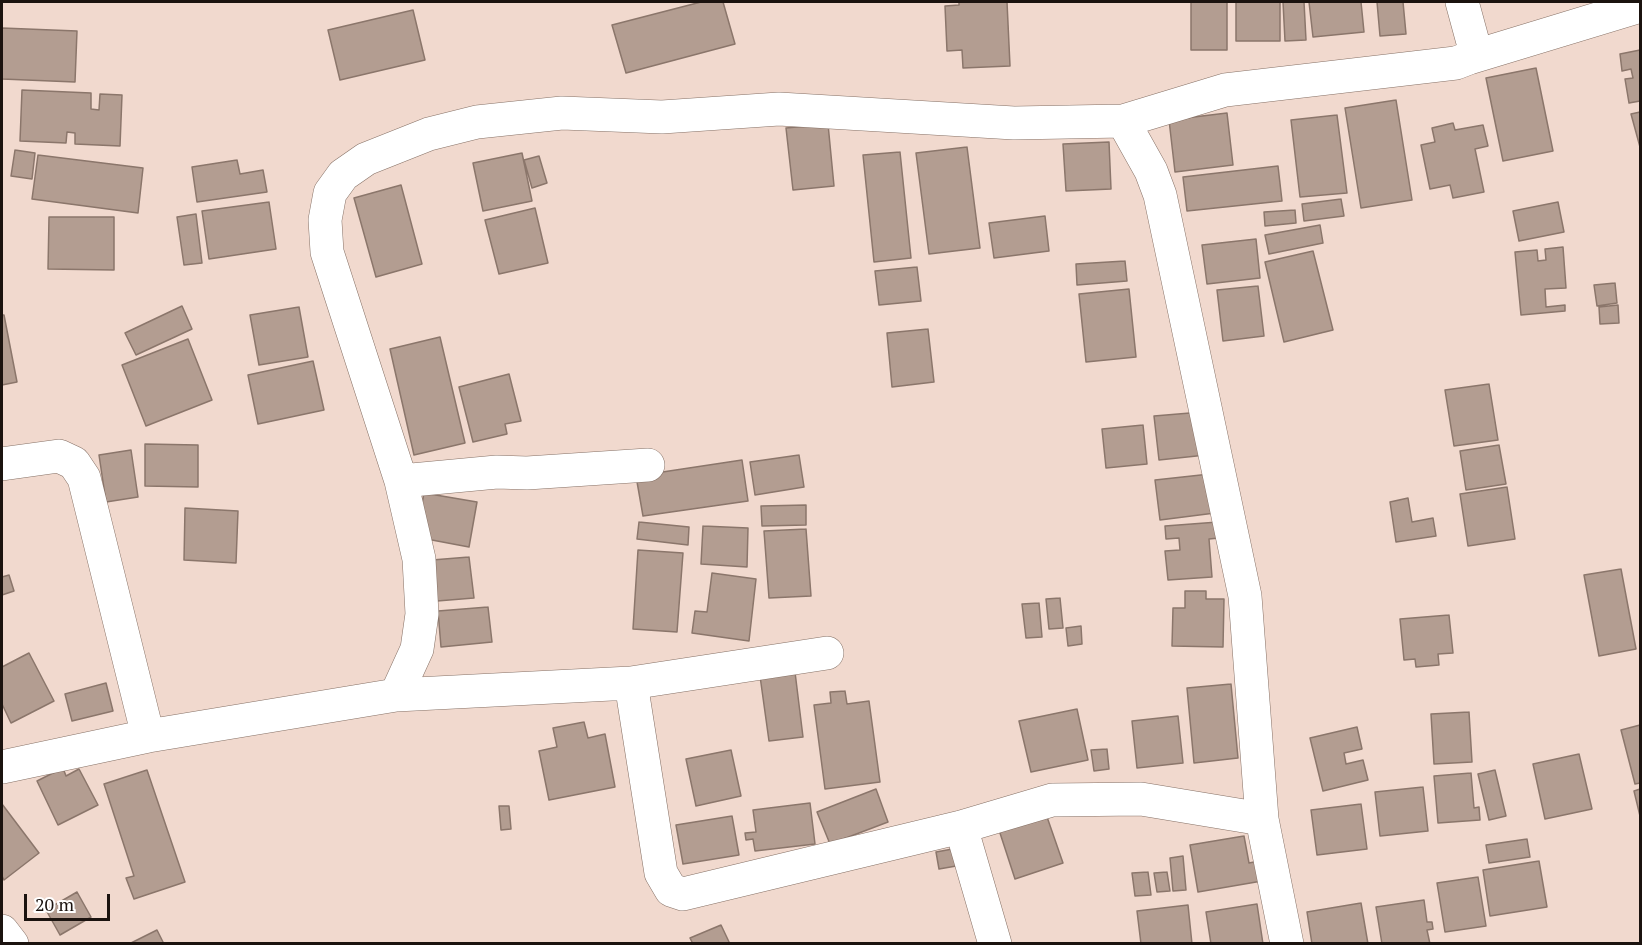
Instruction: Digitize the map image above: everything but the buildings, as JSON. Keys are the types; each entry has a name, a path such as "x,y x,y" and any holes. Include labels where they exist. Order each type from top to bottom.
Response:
{"street":[{"path":"1462,2 1474,46 1469,58"},
{"path":"396,695 417,649 422,614 418,558 401,481 327,252 325,220 330,193 344,175 366,159 429,135 477,122 562,113 662,117 779,109 1014,123 1123,121 1225,90 1456,63 1641,6"},
{"path":"1123,121 1151,171 1160,195 1245,596 1262,819 1287,944"},
{"path":"2,464 59,456 74,463 84,478 148,736"},
{"path":"401,481 497,472 527,473 648,465"},
{"path":"2,767 148,736 396,695 631,683 827,653"},
{"path":"631,683 661,873 671,890 683,894 961,827 1052,800 1141,799 1262,819"},
{"path":"961,827 995,944"},
{"path":"2,931 12,944"}]}
